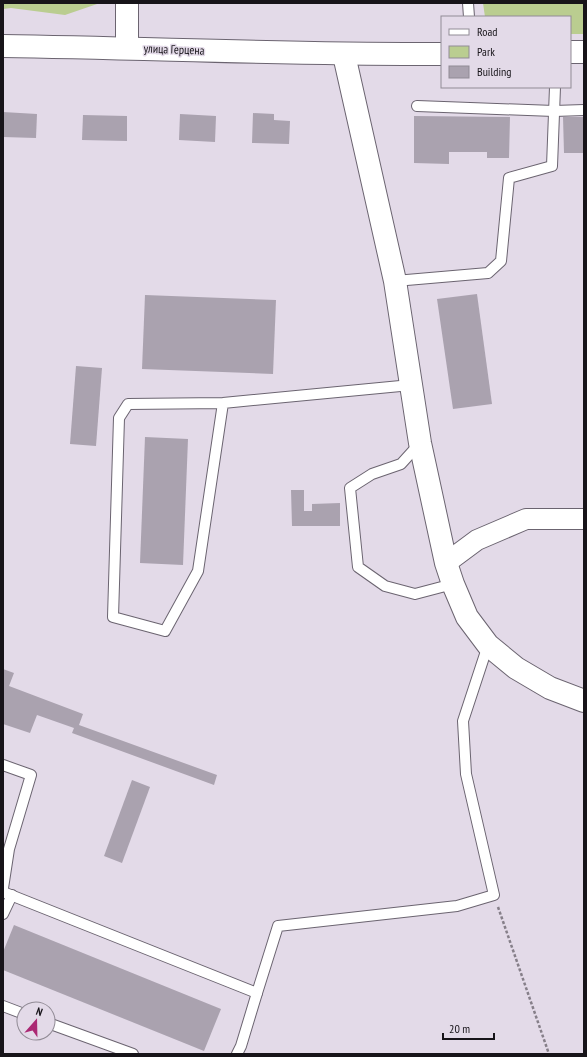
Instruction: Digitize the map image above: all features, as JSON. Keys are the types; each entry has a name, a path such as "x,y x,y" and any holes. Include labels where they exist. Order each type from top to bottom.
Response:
{"main road":[{"path":"127,3 127,48"},
{"name":"улица Герцена","path":"3,46 127,48 344,55 441,54"},
{"path":"571,52 584,52"},
{"path":"344,55 395,281 420,443 446,563 453,584 467,617 488,645 516,668 550,688 584,701"}],"street":[{"path":"446,563 477,540 526,519 584,519"}],"lane":[{"path":"468,3 469,16"},
{"path":"395,281 488,273 501,261 509,178 552,166 555,88"},
{"path":"417,106 554,111 584,110"},
{"path":"223,403 198,571 165,631 114,617 119,418 128,404 223,403 411,385"},
{"path":"420,443 401,464 372,474 350,488 358,567 386,586 415,594 453,584"},
{"path":"237,1054 241,1046 278,926 457,906 494,895 466,774 463,721 488,645"},
{"path":"3,765 32,776 9,849 3,888"},
{"path":"3,914 7,894 257,993"},
{"path":"3,1006 16,1011"},
{"path":"56,1025 133,1054"}],"path":[{"path":"494,895 549,1054"}],"green space":[{"path":"3,3 100,3 65,15 11,8 3,9"},
{"path":"483,3 584,3 584,34 571,34 571,16 485,16"}],"building":[{"path":"3,112 37,114 36,138 3,137"},
{"path":"253,113 274,114 274,120 290,121 289,144 252,143"},
{"path":"180,114 216,116 215,142 179,140"},
{"path":"83,115 127,116 127,141 82,140"},
{"path":"414,116 510,117 509,158 487,158 487,152 449,152 449,164 414,163"},
{"path":"563,117 584,117 584,153 564,153"},
{"path":"477,294 492,404 453,409 437,299"},
{"path":"145,295 276,300 273,374 142,369"},
{"path":"76,366 102,368 96,446 70,444"},
{"path":"145,437 188,439 183,565 140,563"},
{"path":"291,490 304,490 304,511 312,511 312,504 340,503 340,526 292,526"},
{"path":"3,669 14,673 9,686 83,714 79,725 217,775 214,785 72,733 74,728 37,715 30,733 3,724"},
{"path":"132,780 150,787 122,863 104,856"},
{"path":"14,925 221,1009 204,1051 3,970 3,952"}]}
